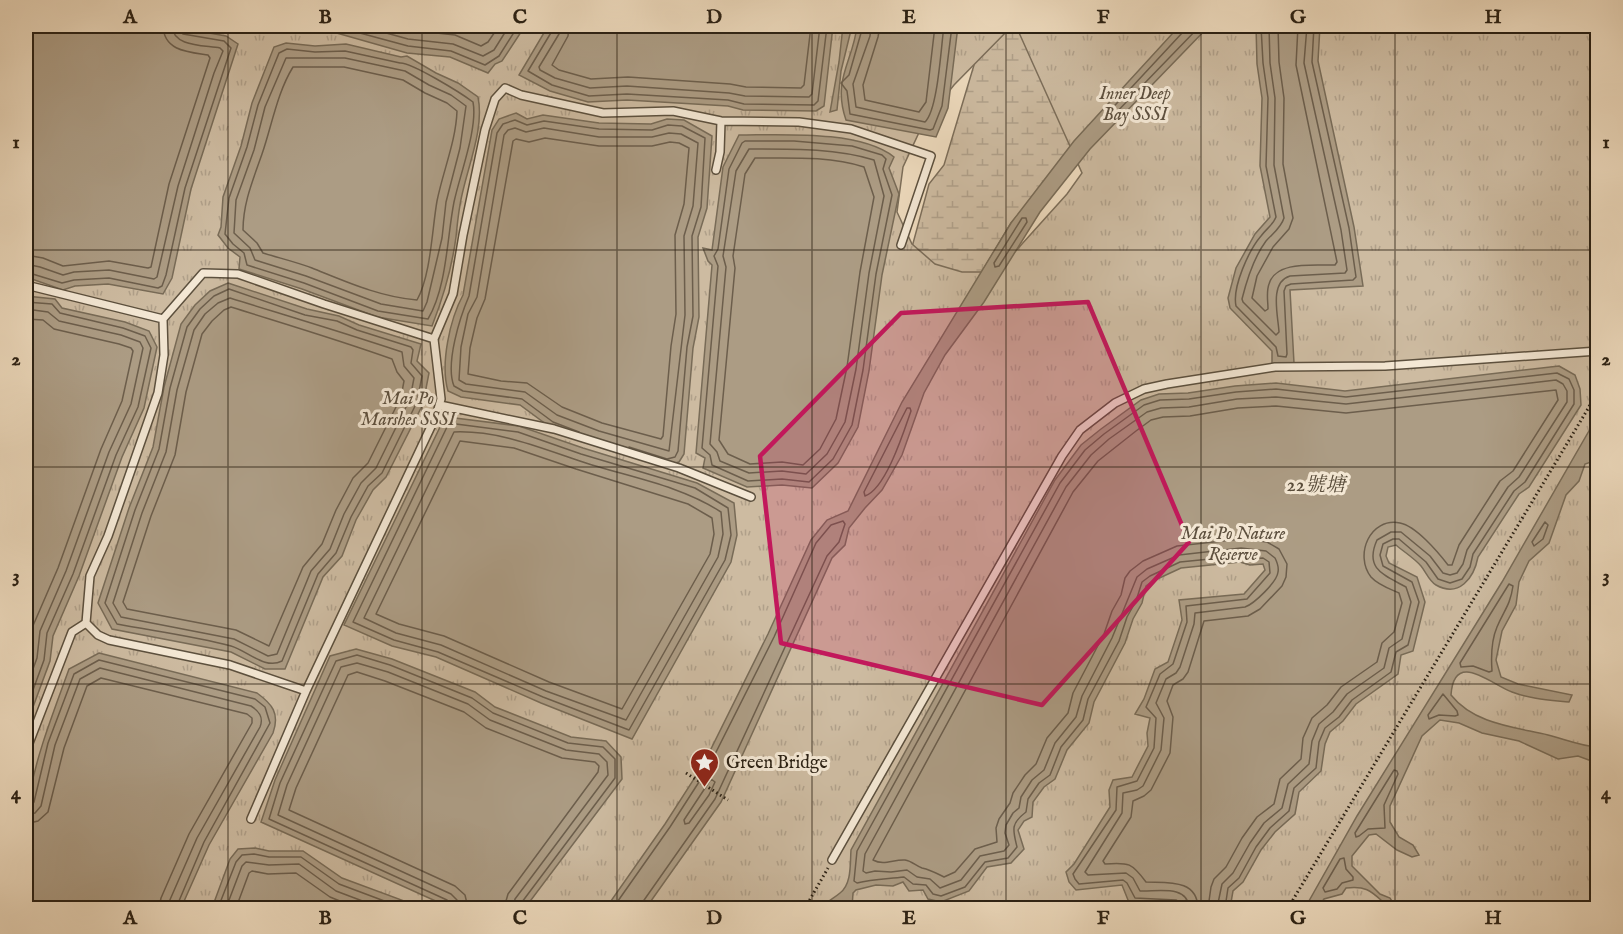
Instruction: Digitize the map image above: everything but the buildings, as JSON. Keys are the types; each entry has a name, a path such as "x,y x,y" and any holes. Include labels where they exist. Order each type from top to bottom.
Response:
{"lane":[{"path":"251,819 306,691 440,405 434,339 453,294 463,235 488,120 495,99 505,88 521,95 603,113 673,111 721,121 799,122 851,129 931,156 901,245"},
{"path":"716,170 720,152 721,121"},
{"path":"306,691 230,665 109,640 98,635 86,623 90,576 108,536 158,393 164,355 163,319 203,273 238,273 324,304 434,339"},
{"path":"26,285 163,319"},
{"path":"832,860 1062,456 1080,430 1115,403 1155,386 1270,367 1385,366 1598,351"},
{"path":"440,405 554,429 679,468 751,497"},
{"path":"26,752 72,632 86,623"}],"path":[{"path":"1288,909 1588,407 1598,383"},
{"path":"686,773 728,800"},
{"path":"805,909 832,860"}],"highlighted area":[{"path":"1088,302 1189,542 1042,705 781,643 760,456 901,313"}],"green space":[{"path":"26,26 1012,26 954,85 923,124 903,167 897,212 912,244 935,264 962,272 984,272 1012,255 1067,194 1082,173 1016,26 1597,26 1597,908 26,908"},
{"path":"981,26 1182,26 1011,223 958,312 553,908 883,355 929,184 944,165 977,55"}],"water":[{"path":"30,26 170,26 226,36 238,44 191,189 172,278 163,294 108,284 75,286 63,290 26,277 26,42"},
{"path":"312,26 525,26 502,61 495,64 488,73 450,57 407,53"},
{"path":"548,26 833,26 824,106 816,111 743,110 728,106 627,100 588,102 550,91 519,75"},
{"path":"843,26 852,26 841,71 837,110 830,112 839,62"},
{"path":"857,26 958,26 948,108 936,137 846,120 842,106 842,82"},
{"path":"1182,26 1209,26 1090,149 1040,212 984,302 945,355 924,393 902,455 882,490 849,528 845,545 832,558 721,802 646,908 606,908 703,765 768,634 811,540 827,520 848,511 902,402 1011,223 1074,141 1172,34"},
{"path":"1256,26 1320,26 1318,61 1354,227 1363,286 1290,290 1294,363 1272,364 1272,351 1230,308 1228,298 1236,268 1255,234 1270,217 1260,166 1262,98 1257,64"},
{"path":"286,43 315,46 346,44 401,57 407,56 458,83 478,97 477,137 462,192 450,271 432,326 377,317 302,289 239,269 240,257 228,248 218,235 221,227 223,197 241,146 252,103 274,47"},
{"path":"516,113 527,119 543,115 599,123 651,124 667,119 684,120 712,136 707,208 698,237 699,317 693,348 684,454 679,462 668,465 550,427 520,405 461,397 448,391 445,368 450,329 463,295 492,130 499,119"},
{"path":"739,135 841,138 879,148 894,157 889,168 899,194 882,275 869,371 858,427 838,463 812,488 782,485 747,487 703,468 705,458 696,453 712,265 703,248 712,250 723,167"},
{"path":"228,283 307,309 339,316 359,325 421,344 417,361 429,373 423,404 386,477 373,490 356,520 342,556 323,577 285,669 265,669 231,652 112,629 98,603 129,508 153,447 164,387 181,324 195,305 210,291"},
{"path":"26,296 55,299 62,308 125,322 149,331 157,347 144,408 122,457 79,576 53,636 50,661 26,726"},
{"name":"22號塘","path":"1559,366 1575,375 1580,389 1581,405 1529,487 1519,494 1478,557 1469,579 1452,589 1436,585 1421,566 1396,545 1388,547 1386,556 1389,563 1417,577 1425,602 1413,651 1401,655 1398,674 1356,704 1343,721 1330,732 1325,744 1321,771 1299,792 1295,814 1275,832 1261,850 1243,882 1233,891 1230,908 1130,905 1122,885 1076,890 1069,882 1066,872 1074,864 1110,807 1109,790 1113,780 1132,777 1148,746 1147,733 1150,718 1135,714 1144,699 1155,669 1168,662 1182,620 1179,600 1244,594 1265,570 1263,564 1250,565 1240,562 1181,568 1146,586 1142,603 1133,619 1125,643 1094,702 1089,723 1067,750 1055,779 1044,787 1033,802 1032,817 1024,821 1018,830 1024,849 1011,863 987,867 969,891 941,902 928,899 923,890 909,891 903,882 893,886 876,885 856,890 853,893 852,908 821,908 840,893 847,884 851,850 1055,480 1081,445 1101,429 1141,400 1159,394 1276,383 1345,391"},
{"path":"1597,417 1597,460 1585,464 1579,481 1566,495 1549,543 1529,561 1519,582 1516,605 1502,631 1496,660 1501,677 1518,684 1572,695 1569,702 1519,694 1466,672 1459,674 1454,681 1451,695 1471,712 1495,723 1597,747 1597,763 1578,756 1558,759 1519,741 1482,733 1459,723 1440,720 1422,736 1390,806 1390,822 1399,837 1413,845 1419,855 1412,857 1397,850 1376,834 1369,835 1352,856 1352,866 1380,894 1390,898 1395,906 1390,908 1366,889 1354,887 1346,888 1342,894 1324,899 1318,908 1305,908 1357,816 1502,582"},
{"path":"455,418 519,426 697,483 734,503 737,535 731,562 632,739 541,703 436,657 392,646 344,625 443,421"},
{"path":"356,649 392,659 475,692 495,707 571,737 606,741 621,757 622,779 525,908 451,908 261,822 275,780 330,656"},
{"path":"99,653 257,693 267,701 275,714 273,733 209,845 181,908 26,908 25,852 29,797 46,732 69,669"},
{"path":"255,848 269,851 303,851 342,878 407,902 410,907 415,908 212,908 230,859 238,849"}],"place":[{"name":"Green Bridge","path":"705,788"}],"park label":[{"name":"Inner Deep Bay SSSI","path":"1135,103"},
{"name":"Mai Po Marshes SSSI","path":"408,408"},
{"name":"Mai Po Nature Reserve","path":"1233,543"}]}
